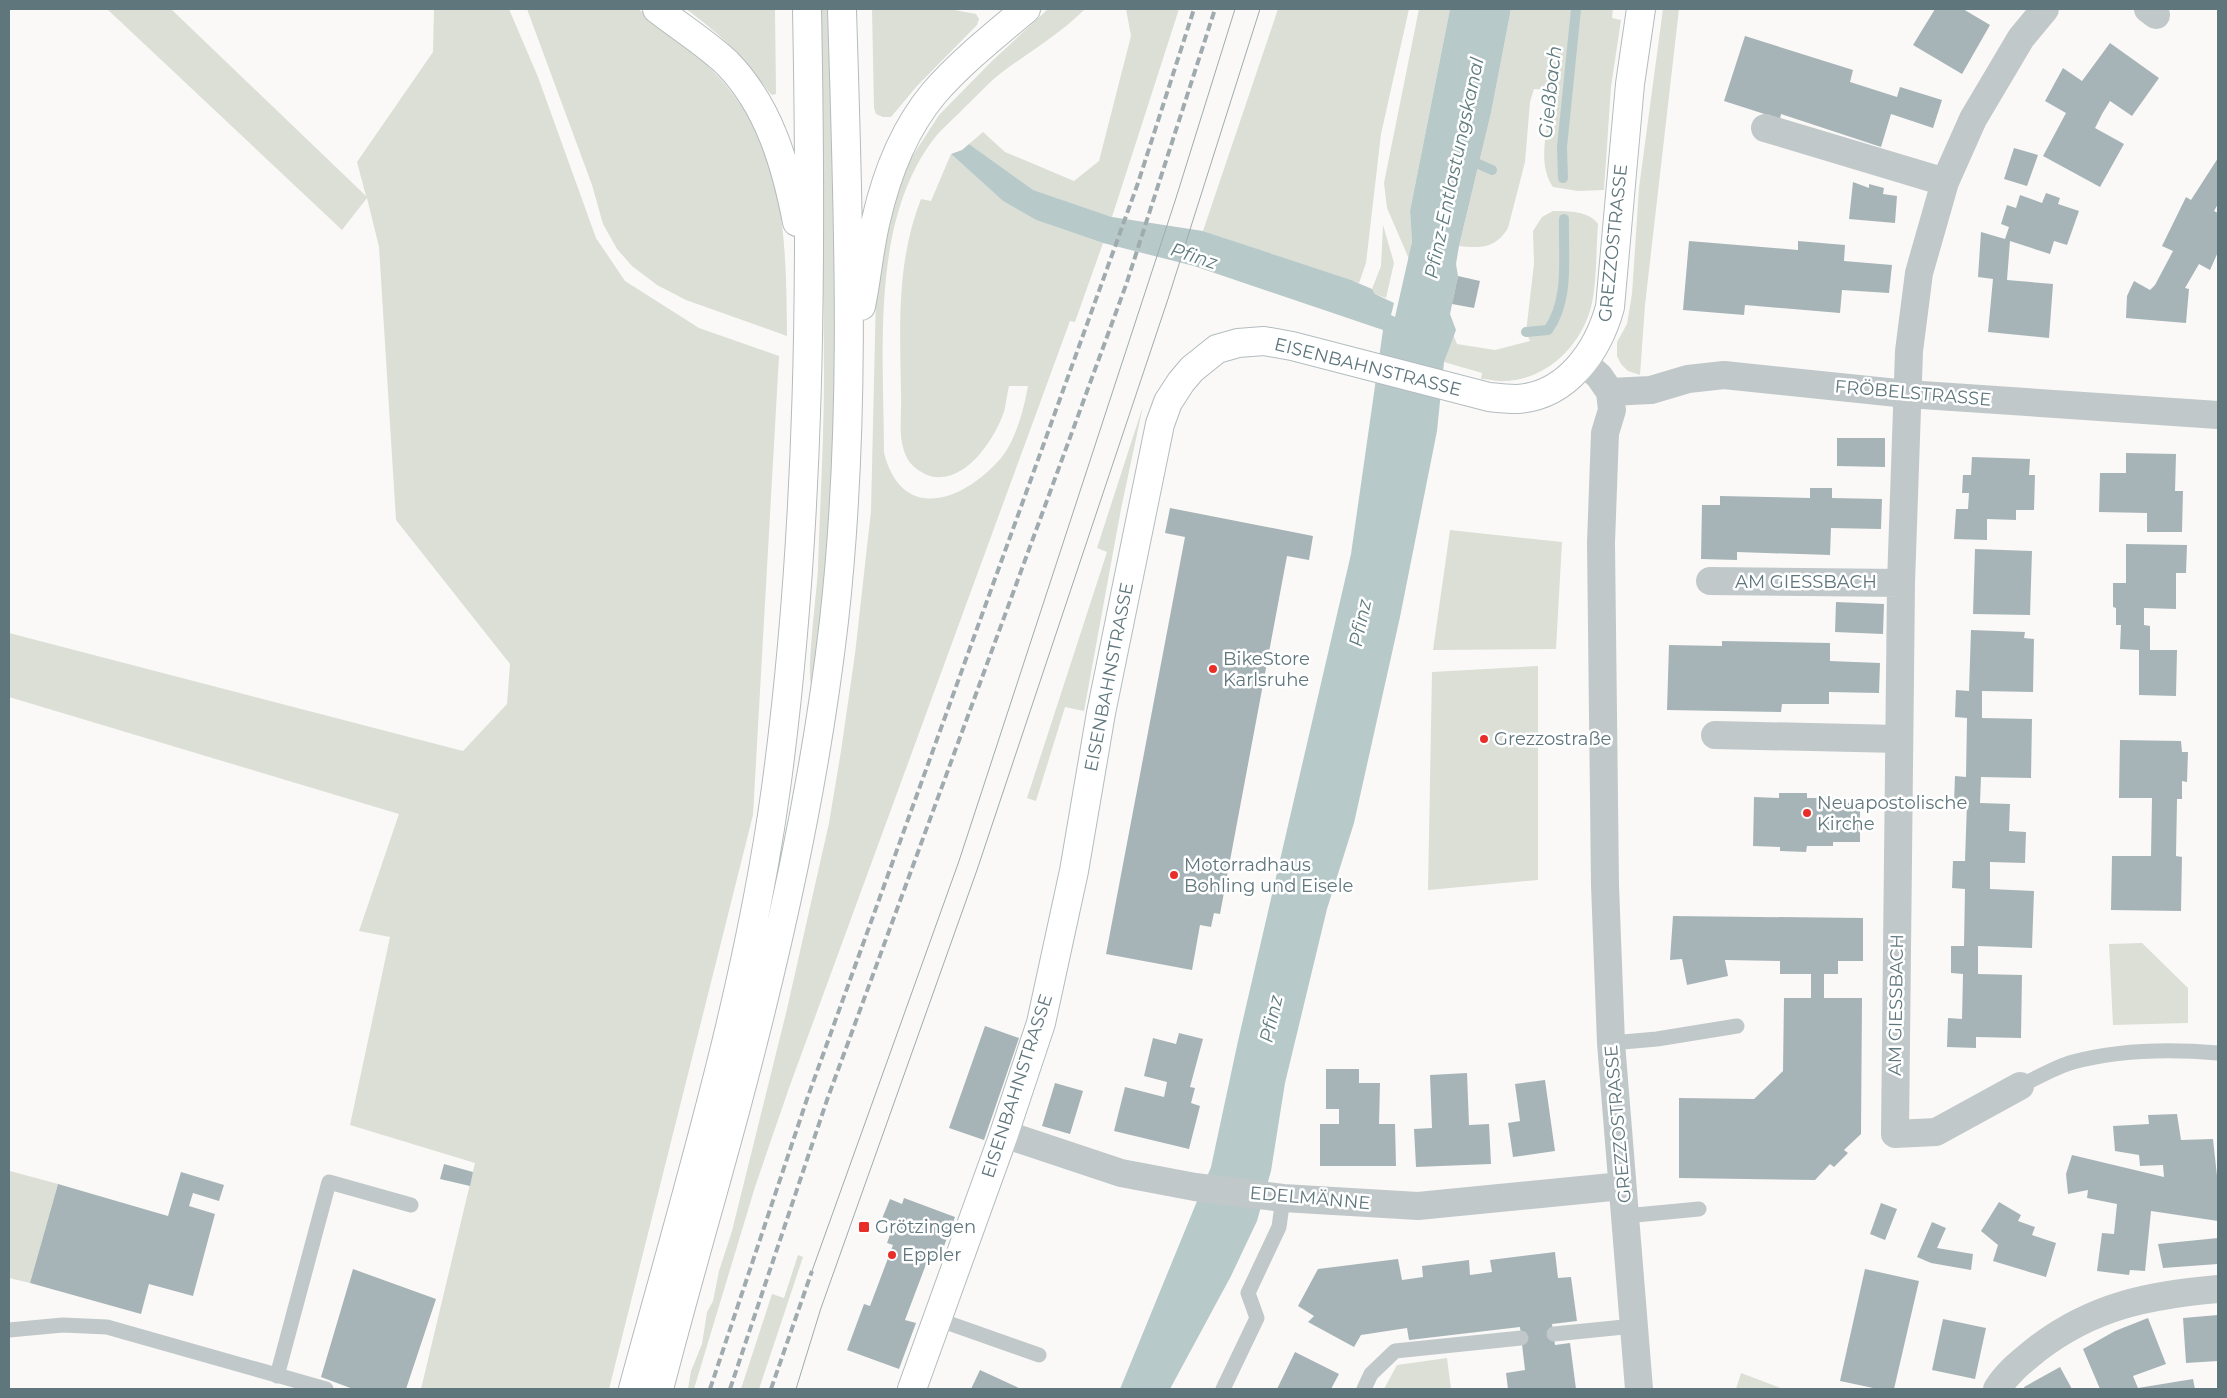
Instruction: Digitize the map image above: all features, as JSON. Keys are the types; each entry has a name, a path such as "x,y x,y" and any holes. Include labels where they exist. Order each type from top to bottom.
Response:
{"main road":[{"path":"658,9 727,64 760,107 784,160 797,222 807,311"},
{"path":"633,1389 681,1220 748,948 776,790 796,618 804,462 809,140 807,9"},
{"path":"659,1389 735,1112 773,960 810,786 835,612 846,480 850,351 842,9"},
{"path":"850,351 866,282 875,221 893,162 912,126 934,94 984,44 1026,9"},
{"name":"GREZZOSTRASSE","path":"1584,363 1604,330 1610,307 1629,93 1641,9"},
{"name":"EISENBAHNSTRASSE","path":"912,1389 1004,1134 1041,1023 1074,871 1101,713 1144,492 1160,424 1168,402 1198,364 1216,349 1238,343 1264,341 1292,346 1489,398 1518,399 1547,392 1584,363"}],"street":[{"name":"AM GIESSBACH","path":"2020,1086 1936,1132 1895,1134 1901,583 1908,351 1919,273 1936,208 1945,182 1972,119 2021,38 2045,9"},
{"path":"1765,128 1945,182"},
{"path":"1584,363 1600,376 1610,392"},
{"name":"FRÖBELSTRASSE","path":"1610,392 1651,390 1688,379 1724,375 1907,394 2218,415"},
{"name":"GREZZOSTRASSE","path":"1610,392 1612,410 1605,441 1601,584 1605,885 1611,1043 1639,1389"},
{"name":"AM GIESSBACH","path":"1710,581 1901,583"},
{"path":"1714,735 1899,739"},
{"name":"EDELMÄNNE","path":"1004,1134 1122,1173 1195,1187 1275,1197 1418,1206 1622,1186"},
{"path":"1997,1389 2008,1372 2079,1320 2122,1304 2179,1292 2218,1289"}],"lane":[{"path":"1611,1043 1657,1039 1737,1026"},
{"path":"2020,1086 2072,1062 2123,1054 2187,1050 2218,1053"},
{"path":"277,1376 329,1182 411,1205"},
{"path":"1223,1389 1257,1318 1248,1293 1279,1227 1275,1197"},
{"path":"1625,1216 1699,1209"},
{"path":"937,1319 1039,1355"},
{"path":"9,1330 63,1325 107,1327 326,1389"},
{"path":"1554,1334 1634,1326"},
{"path":"1364,1389 1371,1374 1395,1351 1521,1338"}],"shaded area":[{"path":"107,9 171,9 366,196 357,162 433,52 434,9 509,9 538,77 596,238 625,281 699,328 779,356 753,815 609,1389 421,1389 475,1163 350,1125 390,937 359,931 399,814 9,697 9,633 463,751 507,704 510,664 396,520 379,247 367,198 342,230"},
{"path":"527,9 637,9 679,41 714,72 740,104 759,138 772,173 780,211 784,250 787,336 686,300 657,285 632,266 617,249 603,224 592,185"},
{"path":"686,9 775,9 776,94 772,95 731,47"},
{"path":"816,9 830,9 837,266 833,527 812,686 810,667 818,567 824,375"},
{"path":"872,9 949,9 976,14 979,19 977,25 917,86 891,117 883,117 876,114 874,108"},
{"path":"1048,9 1085,9 1055,35 996,77 940,131 913,173 899,210 890,250 885,290 883,332 884,453 893,476 905,490 920,497 936,498 953,494 970,485 986,473 1001,458 1011,442 1022,414 1028,386 1009,386 1004,412 993,435 976,458 955,474 943,477 930,476 917,469 907,458 902,443 901,426 900,319 903,271 913,223 921,199 931,201 951,154 1003,201 1036,220 1103,243 1075,322 1070,321 789,1088 755,1187 694,1389 688,1389 691,1371 702,1344 707,1312 713,1301 719,1271 732,1231 787,1009 829,823 855,654 871,511 876,294 886,220 906,166 939,115 991,62"},
{"path":"1126,9 1179,9 1112,217 1032,190 969,144 983,132 1005,152 1074,181 1099,161 1131,36"},
{"path":"1278,9 1409,9 1381,134 1366,263 1359,283 1203,231"},
{"path":"1419,9 1450,9 1410,211 1412,242 1409,259 1387,208 1384,183"},
{"path":"1511,9 1613,9 1612,18 1621,20 1611,87 1604,190 1578,191 1553,187 1547,176 1544,152 1550,90 1534,89 1530,102 1525,162 1508,228 1498,240 1487,246 1459,246 1491,113"},
{"path":"1663,9 1679,9 1645,305 1640,375 1628,371 1621,364 1617,356 1617,342 1627,324 1632,294 1639,188"},
{"path":"1553,211 1584,214 1598,224 1592,302 1585,325 1577,338 1558,360 1533,375 1519,379 1501,381 1481,379 1482,373 1444,362 1453,334 1457,344 1495,350 1530,341 1526,332 1534,264 1533,231 1542,217"},
{"path":"1383,225 1394,263 1386,298 1375,294 1372,289 1381,266"},
{"path":"1143,406 1121,509 1084,711 1065,707 1036,801 1027,798 1107,552 1097,548"},
{"path":"1450,530 1562,542 1556,649 1433,650"},
{"name":"Grezzostraße","path":"1538,666 1538,880 1428,890 1432,672"},
{"path":"2142,943 2188,988 2188,1023 2113,1025 2109,944"},
{"path":"10,1171 58,1184 30,1283 9,1278"},
{"path":"798,1255 803,1257 759,1389 741,1389 772,1294 784,1298"},
{"path":"1447,1358 1451,1389 1384,1389 1397,1365"},
{"path":"1741,1373 1783,1389 1736,1389"}],"water":[{"path":"1450,9 1511,9 1491,113 1459,246 1456,264 1458,276 1450,314 1456,330 1444,362 1437,431 1400,617 1354,823 1327,909 1285,1083 1271,1171 1257,1221 1231,1276 1170,1389 1120,1389 1211,1167 1238,1041 1351,554 1383,330 1194,266 1103,243 1036,220 1003,201 951,154 962,150 969,144 1033,190 1112,217 1203,231 1351,280 1372,289 1375,294 1394,303 1391,315 1395,317 1412,242 1410,211"}],"building":[{"path":"1935,9 1963,9 1990,25 1962,74 1913,45"},
{"path":"1745,36 1853,70 1850,82 1897,97 1900,87 1942,100 1933,128 1891,114 1881,147 1781,114 1780,119 1724,101"},
{"path":"2110,43 2159,78 2132,116 2110,101 2102,114 2095,128 2124,144 2100,187 2043,156 2066,113 2045,101 2063,68 2082,81"},
{"path":"2014,148 2038,155 2027,186 2004,179"},
{"path":"2218,158 2218,204 2214,211 2218,213 2218,252 2210,270 2199,264 2185,288 2189,289 2186,323 2126,318 2127,296 2134,281 2150,290 2155,285 2173,251 2162,246 2186,197 2191,200"},
{"path":"1853,182 1869,188 1869,184 1884,188 1883,194 1897,196 1895,223 1849,219"},
{"path":"2046,193 2060,198 2058,204 2079,211 2067,245 2054,241 2050,254 2010,241 2007,280 2053,284 2049,338 1988,332 1993,279 1978,277 1981,232 2005,239 2009,227 2001,224 2007,205 2016,208 2020,195 2042,203"},
{"path":"1689,241 1798,250 1798,241 1845,245 1844,261 1892,265 1889,293 1842,290 1840,313 1745,305 1744,315 1683,310"},
{"path":"1458,276 1480,281 1474,308 1452,304"},
{"path":"1837,438 1885,438 1885,467 1837,466"},
{"path":"2126,453 2176,454 2175,491 2183,491 2182,532 2147,532 2147,513 2099,512 2100,473 2126,473"},
{"path":"1972,457 2030,459 2029,475 2035,475 2034,510 2016,510 2016,520 1987,519 1987,540 1954,539 1956,509 1968,509 1969,493 1962,493 1963,475 1971,475"},
{"path":"1810,488 1832,488 1832,498 1882,499 1881,529 1831,528 1830,555 1737,552 1737,560 1701,559 1702,505 1720,505 1720,496 1810,498"},
{"path":"1170,508 1313,536 1309,560 1287,556 1220,914 1214,913 1211,927 1200,925 1192,970 1106,954 1185,537 1165,533"},
{"path":"2126,544 2187,545 2186,573 2176,573 2176,609 2144,608 2144,625 2150,626 2150,650 2177,650 2176,696 2139,695 2139,650 2120,649 2121,625 2116,625 2116,608 2113,607 2113,583 2126,583"},
{"path":"1975,549 2032,551 2030,615 1973,614"},
{"path":"1836,602 1884,604 1883,634 1835,632"},
{"path":"1971,630 2025,632 2024,638 2034,639 2033,692 1982,691 1982,718 2032,719 2031,778 1981,777 1980,803 2010,804 2009,831 2026,832 2025,863 1990,862 1990,889 2034,891 2032,948 1978,946 1978,974 2022,975 2021,1038 1976,1037 1976,1048 1947,1047 1948,1018 1962,1019 1963,974 1951,973 1951,946 1964,946 1965,889 1952,888 1953,861 1965,861 1967,802 1954,802 1955,776 1966,777 1967,718 1955,717 1956,690 1969,691"},
{"path":"1722,641 1830,643 1830,661 1880,663 1879,693 1829,692 1829,704 1782,704 1781,712 1667,710 1669,645 1722,646"},
{"path":"2120,740 2181,741 2182,752 2188,752 2187,782 2182,781 2182,799 2177,799 2176,856 2182,857 2181,911 2111,910 2112,856 2151,856 2152,798 2119,798"},
{"name":"Neuapostolische Kirche","path":"1779,793 1807,793 1807,798 1834,798 1834,803 1860,803 1860,842 1833,842 1833,846 1807,846 1806,852 1780,851 1780,847 1753,846 1754,797 1779,798"},
{"path":"1673,916 1863,918 1863,961 1838,961 1838,974 1824,974 1824,998 1862,998 1861,1134 1844,1150 1848,1153 1834,1167 1830,1164 1815,1180 1679,1178 1679,1098 1754,1099 1783,1071 1784,998 1811,998 1811,974 1780,974 1780,961 1725,960 1728,976 1687,985 1682,959 1670,960"},
{"path":"985,1026 1019,1038 984,1140 949,1128"},
{"path":"1179,1033 1203,1039 1190,1087 1195,1088 1191,1103 1200,1106 1189,1149 1114,1131 1125,1087 1164,1097 1167,1082 1144,1076 1153,1038 1176,1044"},
{"path":"1326,1069 1359,1069 1359,1083 1380,1083 1379,1124 1395,1124 1396,1166 1320,1166 1320,1124 1339,1124 1339,1109 1326,1109"},
{"path":"1467,1073 1469,1125 1489,1124 1491,1164 1416,1167 1414,1129 1432,1128 1430,1075"},
{"path":"1545,1080 1555,1151 1513,1157 1508,1123 1520,1121 1515,1084"},
{"path":"1055,1083 1083,1091 1070,1134 1042,1126"},
{"path":"2177,1114 2181,1140 2213,1139 2218,1185 2218,1221 2151,1211 2145,1271 2130,1270 2129,1275 2097,1271 2102,1233 2114,1234 2117,1204 2087,1198 2088,1190 2068,1194 2066,1174 2072,1155 2164,1177 2163,1165 2140,1166 2139,1155 2115,1151 2113,1126 2149,1124 2148,1115"},
{"path":"444,1164 473,1172 470,1186 440,1179"},
{"path":"181,1172 224,1185 219,1201 193,1193 189,1206 215,1214 193,1296 149,1284 141,1314 30,1283 58,1184 168,1216"},
{"path":"904,1198 955,1217 938,1262 928,1259 905,1320 916,1323 899,1369 847,1350 864,1304 870,1306 893,1245 887,1243 893,1226 881,1221 890,1199 902,1204"},
{"path":"1999,1202 2021,1215 2018,1221 2035,1227 2032,1235 2056,1243 2046,1277 1993,1261 1998,1245 1981,1231"},
{"path":"1881,1203 1897,1209 1885,1240 1870,1234"},
{"path":"1932,1222 1946,1228 1937,1248 1973,1254 1971,1270 1931,1263 1917,1257"},
{"path":"2218,1238 2218,1264 2163,1268 2158,1244"},
{"path":"1555,1252 1558,1278 1571,1277 1577,1321 1552,1324 1555,1345 1570,1343 1576,1389 1508,1389 1506,1373 1525,1370 1520,1327 1409,1340 1407,1328 1361,1335 1354,1347 1308,1322 1314,1316 1298,1306 1318,1269 1398,1259 1402,1280 1423,1277 1422,1266 1469,1260 1470,1275 1492,1272 1490,1260"},
{"path":"353,1269 436,1299 406,1389 353,1389 321,1377"},
{"path":"1865,1269 1919,1281 1894,1389 1878,1389 1840,1381"},
{"path":"2218,1315 2218,1361 2186,1363 2183,1318"},
{"path":"2148,1318 2166,1364 2133,1376 2138,1388 2193,1379 2195,1389 2100,1389 2083,1349 2115,1331"},
{"path":"1943,1319 1986,1328 1975,1379 1932,1370"},
{"path":"1295,1352 1339,1374 1331,1389 1277,1389"},
{"path":"2060,1367 2072,1389 2025,1389 2024,1387"},
{"path":"980,1370 1021,1389 971,1389"}],"waterway":[{"name":"Gießbach","path":"1563,178 1562,147 1576,9"},
{"name":"Pfinz-Entlastungskanal","path":"1467,159 1492,170"},
{"name":"Gießbach","path":"1526,332 1548,330 1560,305 1564,277 1564,219"}],"tram line":[{"path":"812,1271 959,861 1176,198 1235,9"},
{"path":"796,1389 821,1308 977,870 1168,299 1260,9"}],"railway":[{"path":"710,1389 807,1099 1138,183 1194,9"},
{"path":"730,1389 827,1100 1126,285 1215,9"},
{"path":"771,1389 812,1271"}],"place":[{"name":"BikeStore Karlsruhe","path":"1213,669"},
{"name":"Grezzostraße","path":"1484,739"},
{"name":"Neuapostolische Kirche","path":"1807,813"},
{"name":"Motorradhaus Bohling und Eisele","path":"1174,875"},
{"name":"Grötzingen","path":"864,1227"},
{"name":"Eppler","path":"892,1255"}],"water label":[{"name":"Pfinz","path":"1194,256"},
{"name":"Pfinz","path":"1360,623"},
{"name":"Pfinz","path":"1271,1019"}]}
